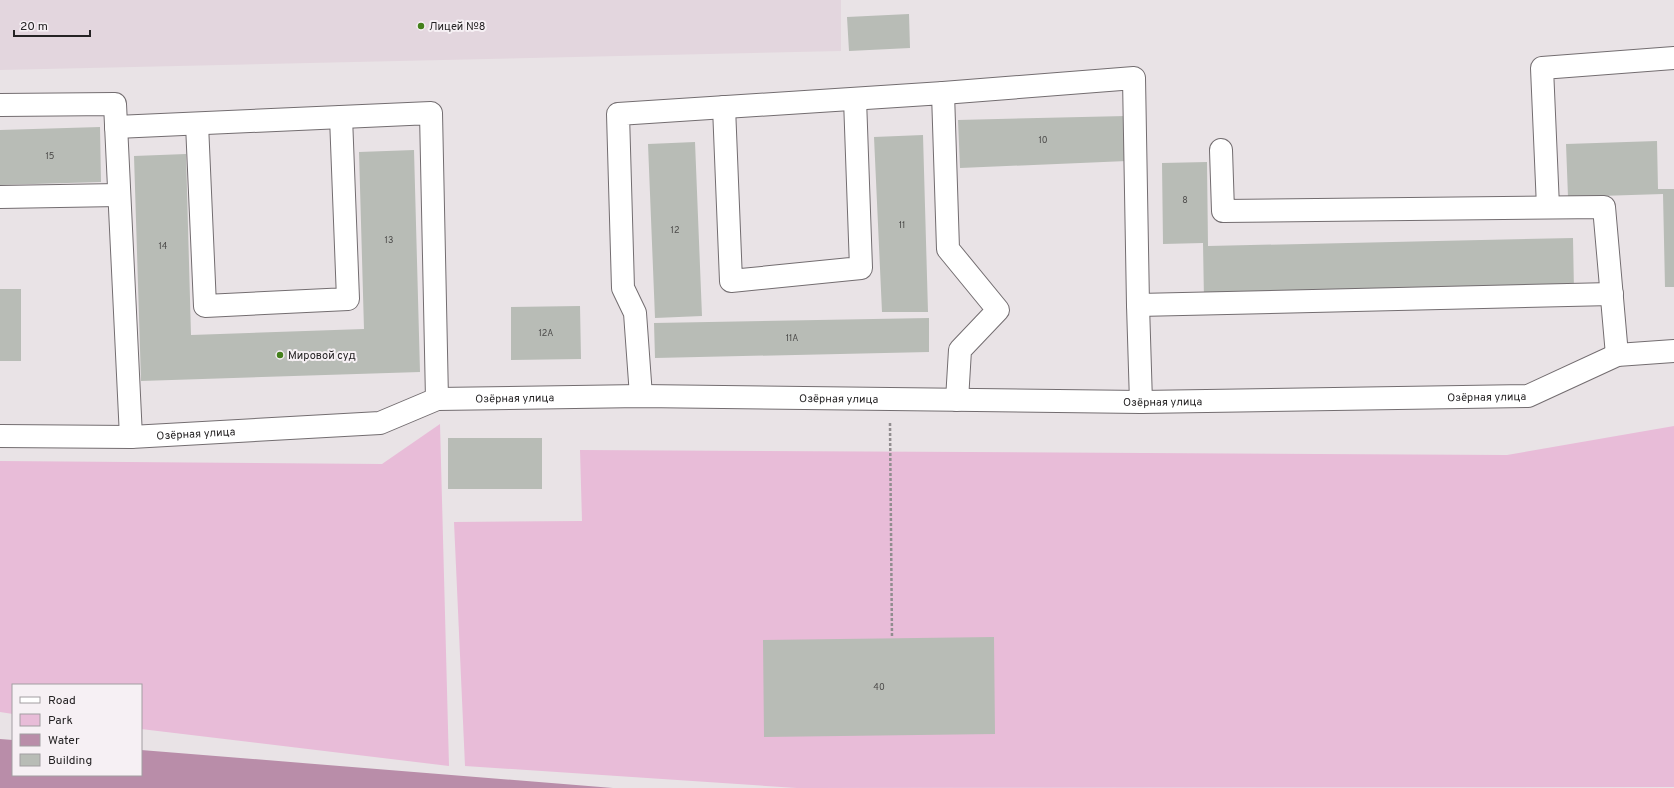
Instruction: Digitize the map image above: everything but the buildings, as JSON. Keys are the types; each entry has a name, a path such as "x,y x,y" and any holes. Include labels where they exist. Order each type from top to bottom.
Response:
{"street":[{"path":"1548,207 1542,68 1674,58"},
{"path":"641,396 635,313 623,288 618,114 943,93 1134,78 1141,402"},
{"path":"943,93 948,249 998,310 960,350 957,400"},
{"path":"724,107 731,281 861,268 855,99"},
{"path":"0,105 115,104 131,437"},
{"path":"116,127 431,113 437,399"},
{"path":"197,124 205,306 348,299 341,117"},
{"path":"1221,150 1224,211 1604,207 1617,355"},
{"path":"0,197 119,195"},
{"path":"1138,305 1612,294"},
{"name":"Озёрная улица","path":"0,436 131,437 380,423 437,399 641,396 1141,402 1528,396 1617,355 1674,351"}],"path":[{"path":"890,400 892,638"}],"shaded area":[{"name":"Лицей №8","path":"0,0 841,0 841,51 0,70"}],"green space":[{"path":"440,424 449,766 142,729 142,684 12,684 12,714 0,712 0,461 382,464"},
{"path":"1674,426 1674,787 797,788 465,766 454,522 582,521 580,450 1507,455"}],"water":[{"path":"0,739 12,740 12,776 142,776 142,750 613,788 0,788"}],"place":[{"name":"Лицей №8","path":"421,26"},
{"name":"Мировой суд","path":"280,355"}]}
